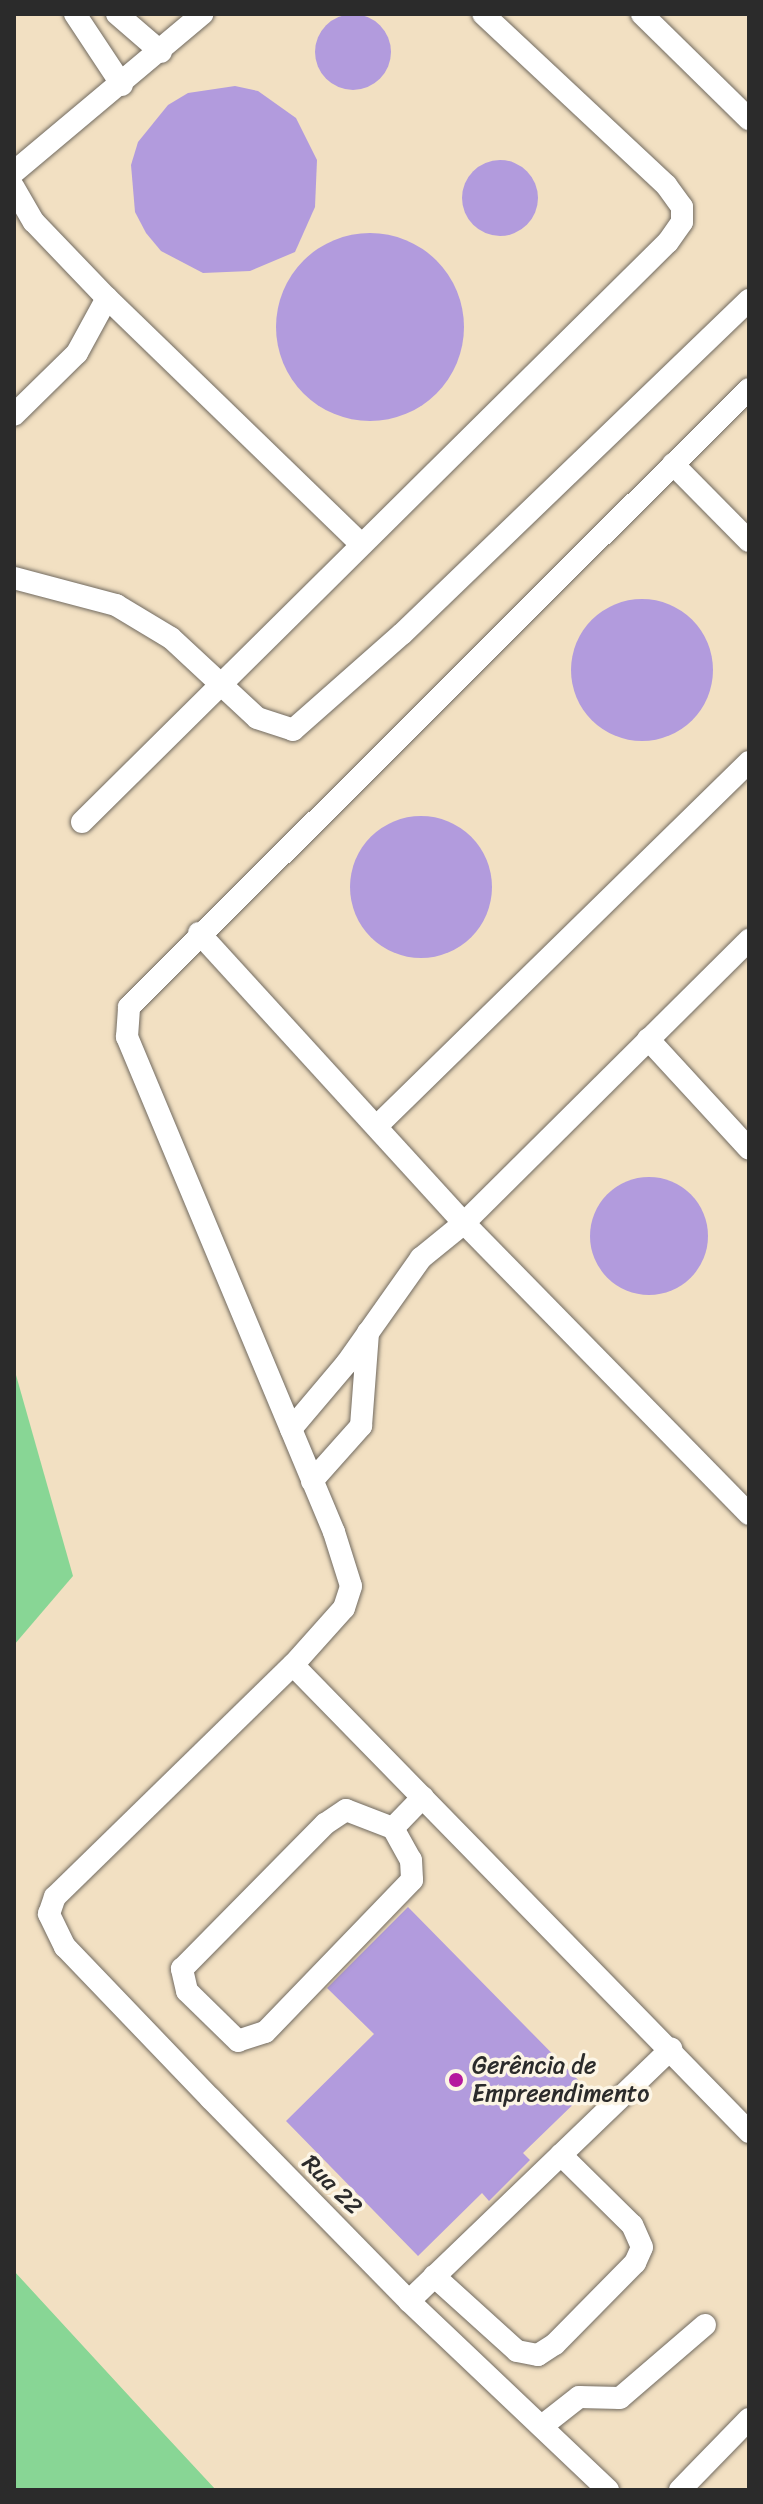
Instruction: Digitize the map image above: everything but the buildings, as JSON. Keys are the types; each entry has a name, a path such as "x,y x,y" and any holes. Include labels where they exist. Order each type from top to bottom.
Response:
{"lane":[{"path":"75,14 122,85"},
{"path":"117,14 161,52"},
{"path":"14,172 122,85 202,14"},
{"path":"82,822 668,242 682,222 682,207 666,185 483,14"},
{"path":"642,14 749,119"},
{"path":"14,188 34,222 107,298 361,544"},
{"path":"14,415 77,353 107,298"},
{"path":"14,578 116,605 171,638 269,725 282,730 302,726 749,300"},
{"path":"749,389 199,933 135,999 125,1030 291,1429 351,1586 344,1608 293,1665 749,2132"},
{"path":"673,464 749,541"},
{"path":"378,1125 749,762"},
{"path":"199,933 378,1125 464,1223 749,1514"},
{"path":"291,1429 368,1332 409,1270 464,1223 749,940"},
{"path":"648,1039 749,1149"},
{"path":"312,1481 361,1426 368,1332"},
{"name":"Rua 22","path":"293,1665 55,1897 49,1920 65,1947 409,2301 608,2490"},
{"path":"393,1828 423,1797"},
{"path":"356,1811 393,1828 414,1870 404,1893 265,2032 246,2042 227,2035 183,1983 186,1962 335,1815 356,1811"},
{"path":"409,2301 671,2049"},
{"path":"434,2276 517,2351 538,2355 555,2344 635,2263 642,2247 632,2225 561,2155"},
{"path":"542,2426 579,2397 620,2398 705,2325"},
{"path":"680,2490 749,2419"}],"green space":[{"path":"14,1368 73,1576 14,1645"},
{"path":"14,2271 164,2434 216,2490 14,2490"}],"place":[{"name":"Gerência de Empreendimento","path":"456,2080"}]}
